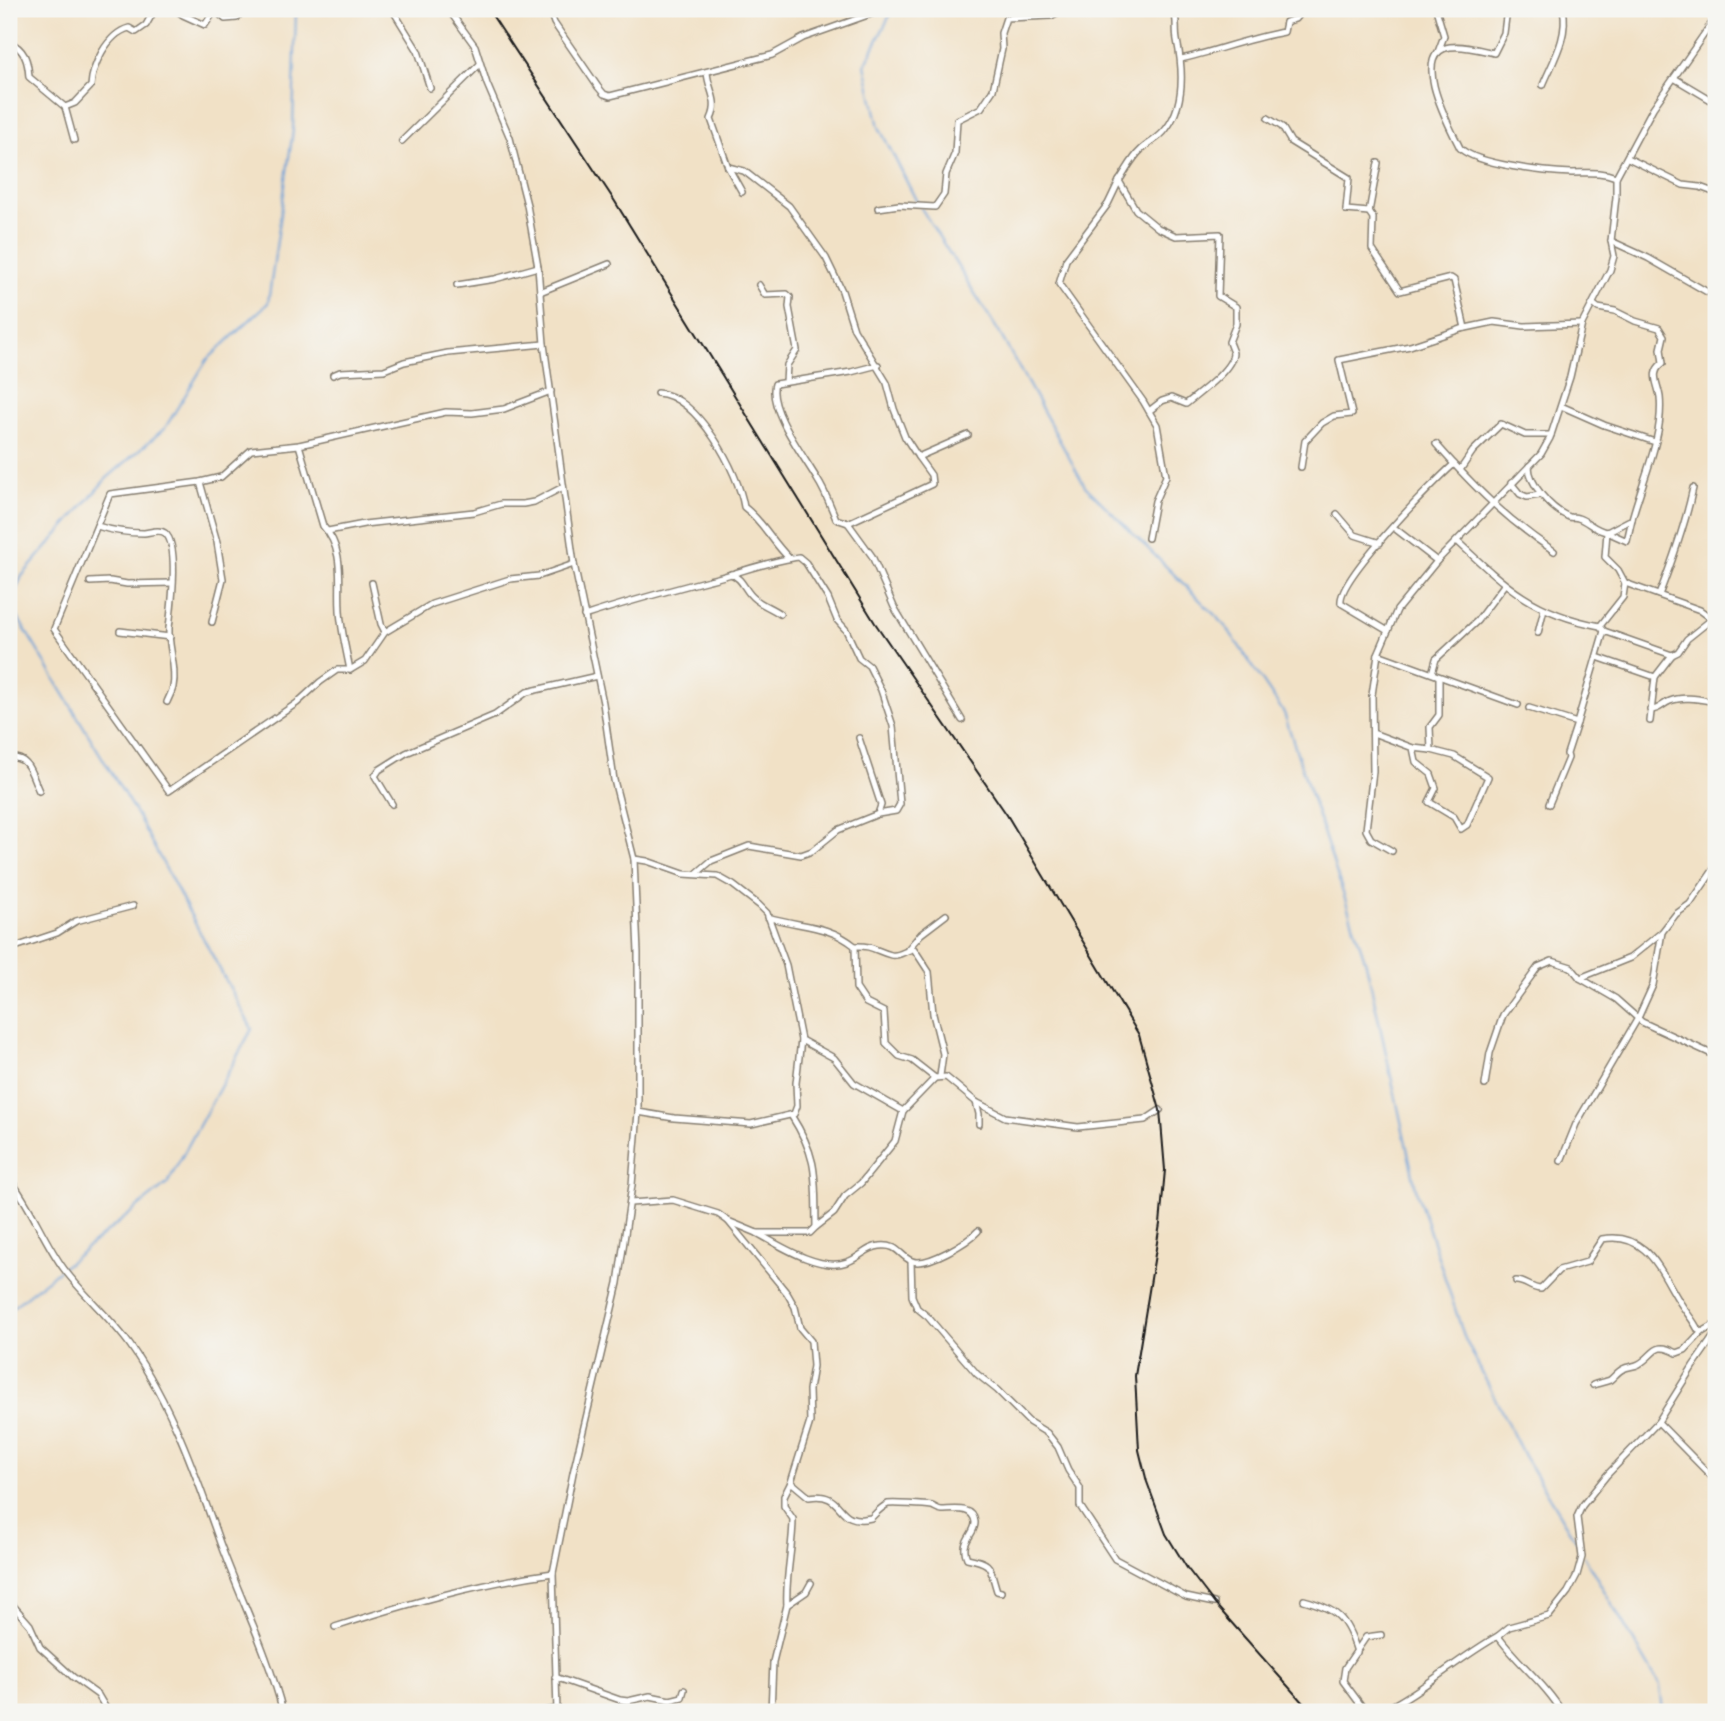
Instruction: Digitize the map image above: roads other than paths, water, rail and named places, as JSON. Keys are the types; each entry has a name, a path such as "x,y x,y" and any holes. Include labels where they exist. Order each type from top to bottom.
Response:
{"street":[{"path":"65,107 75,103 91,86 99,57 121,30 129,28 136,32 146,25 155,9"},
{"path":"175,9 205,25 215,10 225,19 237,19 242,10"},
{"path":"392,9 418,51 430,88"},
{"path":"448,9 475,46 510,138 527,205 538,267 544,344 574,564 597,676 614,780 634,859 638,953 638,1112 630,1203 618,1283 573,1474 553,1573 557,1711 538,1712"},
{"path":"549,9 554,23 604,94 615,96 772,55 803,38 885,9"},
{"path":"878,208 899,205 935,207 944,194 946,174 955,153 957,120 981,108 993,90 1002,49 1001,33 1006,18 1051,16 1064,9"},
{"path":"1148,538 1155,501 1166,476 1157,425 1059,284 1066,260 1108,204 1119,181 1141,150 1158,138 1174,117 1180,93 1181,59 1175,29 1176,13 1173,9"},
{"path":"1181,59 1284,32 1286,22 1295,19 1303,9"},
{"path":"1436,9 1444,36 1433,60 1434,90 1457,144 1464,152 1485,161 1526,170 1574,173 1591,171 1616,177"},
{"path":"1437,55 1451,47 1494,53 1504,33 1507,9"},
{"path":"1543,85 1558,54 1566,22 1563,9"},
{"path":"1392,851 1371,839 1366,830 1373,771 1372,695 1378,654 1397,610 1437,561 1541,454 1561,406 1582,324 1610,270 1614,256 1611,241 1616,177 1653,108 1716,17"},
{"path":"9,42 17,46 26,58 29,77 65,107 74,140"},
{"path":"402,141 480,64"},
{"path":"707,72 716,110 711,119 728,167 741,192"},
{"path":"1674,78 1716,103"},
{"path":"1268,118 1282,127 1291,142 1349,178 1346,209 1368,212 1373,218 1372,249 1400,291 1451,278 1454,280 1465,328"},
{"path":"1628,158 1683,185 1716,193"},
{"path":"1368,212 1378,163"},
{"path":"728,167 744,171 789,206 826,258 842,291 854,329 887,383 905,438 931,475 932,484 848,523"},
{"path":"1119,181 1136,211 1158,229 1176,236 1220,234 1218,296 1236,307 1236,324 1229,342 1233,353 1229,364 1186,404 1171,398 1149,411"},
{"path":"1611,241 1648,258 1716,297"},
{"path":"540,292 609,264"},
{"path":"457,285 495,279 538,267"},
{"path":"758,285 765,295 787,294 790,297 789,307 797,350 785,371 786,382"},
{"path":"1529,466 1529,475 1539,493 1567,516 1578,518 1596,530 1627,541 1659,426 1661,403 1655,376 1657,368 1663,363 1663,332 1615,310 1598,308 1593,304"},
{"path":"1301,467 1305,441 1322,423 1334,416 1352,414 1339,360 1410,345 1494,322 1524,326 1582,324"},
{"path":"333,375 340,372 377,371 448,353 544,344"},
{"path":"878,365 797,383 775,384 773,389 785,427 818,480 836,519 848,523 872,556 894,607 962,720"},
{"path":"551,391 504,409 472,413 446,412 299,445 251,450 221,477 110,494 54,629 169,791 297,704 337,670 350,670 365,661 385,632 432,604 510,579 539,576 574,564"},
{"path":"657,393 663,393 683,405 711,433 734,474 742,493 744,507 761,520 780,550 789,558"},
{"path":"1561,406 1604,425 1655,442"},
{"path":"1460,470 1473,451 1501,424 1524,435 1551,435"},
{"path":"918,457 968,435"},
{"path":"1436,444 1475,488 1505,516 1554,551"},
{"path":"299,445 323,526 328,531 341,563 340,619 350,670"},
{"path":"1388,631 1341,603 1340,599 1367,555 1423,492 1454,464"},
{"path":"200,482 217,542 223,579 212,622"},
{"path":"1511,483 1520,494 1535,496 1540,495 1539,493"},
{"path":"328,531 364,524 474,512 501,504 534,502 563,487"},
{"path":"1659,595 1687,518 1693,488"},
{"path":"1337,514 1355,535 1380,543"},
{"path":"1607,532 1632,519"},
{"path":"97,526 124,533 161,530 171,542 173,556 170,638 174,674 173,687 167,702"},
{"path":"1393,527 1437,561"},
{"path":"1549,804 1568,758 1568,748 1597,657 1602,628 1623,597 1625,583 1618,570 1605,557 1607,532"},
{"path":"1458,542 1504,585 1554,615 1602,628 1672,655"},
{"path":"584,617 655,593 675,590 789,558 799,558 806,563 828,598 837,620 846,630 859,658 869,666 884,699 893,726 901,797 896,811 878,814 838,830 812,851 801,855 749,846 711,861 697,873"},
{"path":"731,573 738,577 756,600 780,614"},
{"path":"90,582 172,583"},
{"path":"372,583 385,632"},
{"path":"1625,583 1700,610 1714,618 1687,639 1655,677 1650,721"},
{"path":"1432,673 1436,659 1477,621 1504,585"},
{"path":"1538,633 1544,609"},
{"path":"120,631 170,638"},
{"path":"1378,654 1518,705"},
{"path":"1597,657 1655,677"},
{"path":"392,804 375,776 379,770 406,753 495,715 527,692 597,676"},
{"path":"1431,750 1430,727 1439,715 1438,677"},
{"path":"1650,710 1658,710 1669,701 1681,698 1716,702"},
{"path":"1529,708 1577,723"},
{"path":"1373,733 1413,748 1454,756 1489,777 1467,825 1461,829 1454,817 1429,802 1436,788 1431,774 1416,762 1413,748"},
{"path":"859,738 881,805 878,814"},
{"path":"9,758 18,757 24,760 39,791"},
{"path":"634,859 684,874 717,876 760,905 768,917 786,965 801,1040 796,1083 797,1106 796,1112 791,1115 751,1124 674,1118 638,1112"},
{"path":"1580,978 1630,958 1662,932 1676,914 1690,904 1716,866"},
{"path":"9,949 57,933 76,921 133,906"},
{"path":"768,917 824,928 843,936 855,946 869,945 895,956 908,949 921,934 946,915"},
{"path":"1561,1161 1576,1124 1638,1018 1653,985 1662,932"},
{"path":"855,946 856,988 866,1003 884,1012 886,1043 899,1056 912,1060 937,1077 946,1077 976,1102 1004,1117 1078,1127 1145,1120 1160,1110"},
{"path":"757,1233 806,1234 834,1213 845,1196 862,1183 895,1142 903,1111 937,1077 943,1054 933,1014 929,972 914,949 908,949"},
{"path":"1485,1084 1490,1053 1503,1015 1538,967 1552,961 1571,967 1580,978 1616,999 1638,1018 1716,1056"},
{"path":"801,1040 834,1058 854,1083 903,1111"},
{"path":"976,1102 979,1124"},
{"path":"791,1115 807,1139 811,1154 816,1178 816,1227"},
{"path":"9,1178 20,1192 63,1267 128,1343 146,1371 186,1450 273,1673 283,1712"},
{"path":"630,1203 673,1200 718,1214 810,1260 844,1264 855,1259 867,1248 880,1245 898,1248 911,1261 932,1260 970,1240 978,1231"},
{"path":"728,1221 787,1293 795,1307 800,1328 811,1341 813,1366 809,1390 810,1422 784,1496 784,1506 793,1519 790,1535 792,1544 787,1605 773,1662 771,1712"},
{"path":"1516,1281 1541,1289 1559,1269 1587,1262 1602,1239 1623,1240 1644,1248 1655,1260 1683,1308 1702,1332"},
{"path":"911,1261 912,1296 917,1308 977,1374 998,1390 1029,1422 1047,1433 1058,1447 1080,1488 1080,1506 1115,1559 1186,1597 1214,1602"},
{"path":"1593,1385 1608,1381 1623,1368 1644,1362 1649,1353 1660,1348 1668,1348 1677,1353 1685,1350 1702,1332 1716,1324"},
{"path":"1380,1712 1399,1703 1509,1627 1549,1616 1556,1609 1577,1575 1581,1557 1577,1517 1582,1506 1607,1475 1658,1422 1716,1333"},
{"path":"1658,1422 1716,1481"},
{"path":"791,1482 809,1497 823,1495 831,1498 853,1519 871,1518 882,1507 892,1503 931,1506 942,1510 956,1508 970,1513 975,1521 964,1555 967,1558 982,1559 987,1563 997,1591 1001,1592"},
{"path":"335,1627 394,1608 496,1582 553,1573"},
{"path":"787,1605 806,1592 811,1583"},
{"path":"1304,1600 1326,1606 1342,1619 1351,1632 1357,1652"},
{"path":"9,1601 30,1625 40,1647 97,1695 108,1712"},
{"path":"1366,1712 1343,1681 1345,1668 1366,1637 1381,1635"},
{"path":"1498,1636 1562,1712"},
{"path":"555,1677 628,1701 650,1696 664,1700 674,1699 682,1697 684,1690"}],"waterway":[{"path":"10,603 22,576 106,479 165,428 207,360 268,303 293,130 296,9"},
{"path":"893,9 865,65 879,127 918,204"},
{"path":"921,208 999,332 1085,486 1225,625 1284,713 1366,963 1417,1193 1465,1339 1524,1456 1578,1545"},
{"path":"9,603 138,817 252,1029 167,1184 9,1310"},
{"path":"1584,1556 1660,1686 1663,1712"}],"railway":[{"path":"488,9 614,200 875,623 1007,815 1139,1035 1160,1110 1165,1170 1160,1224 1135,1376 1139,1450 1147,1482 1166,1534 1187,1568 1214,1603 1311,1712"}]}
